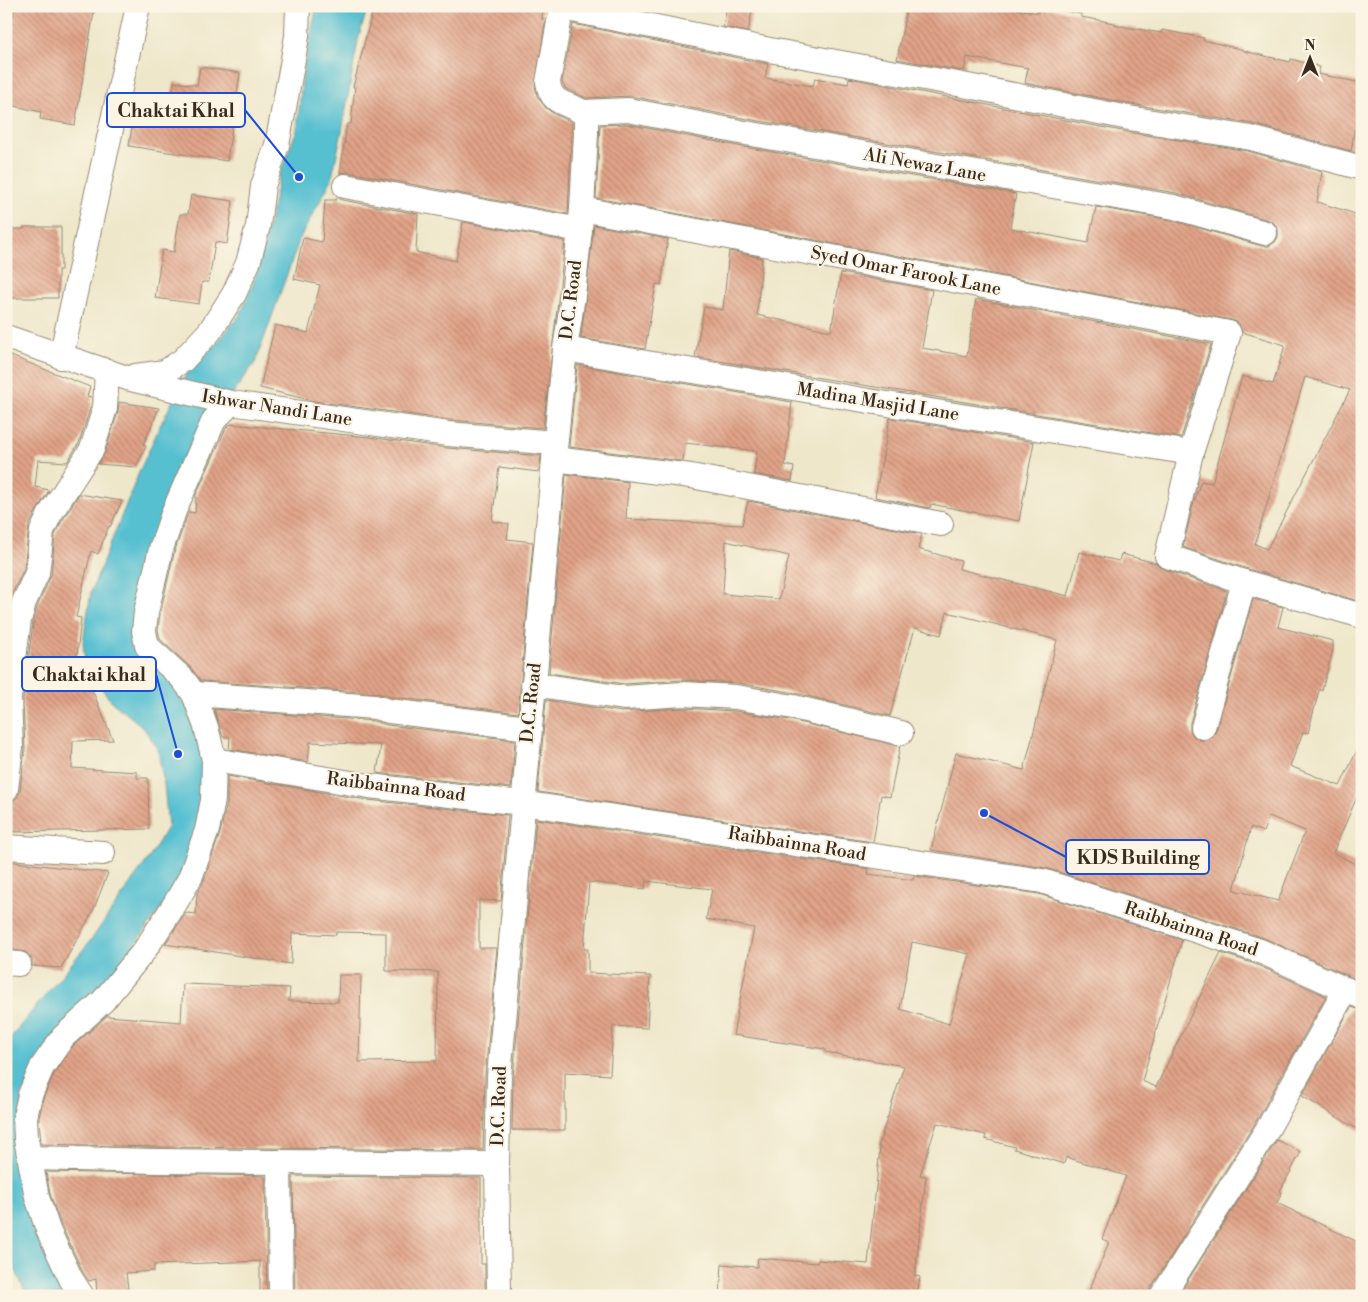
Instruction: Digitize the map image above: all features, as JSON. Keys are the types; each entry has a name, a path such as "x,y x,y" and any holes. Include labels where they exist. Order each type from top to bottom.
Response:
{"street":[{"path":"61,357 138,6"},
{"path":"6,789 11,747 9,698 19,620 24,602 37,573 42,531 50,514 92,449 117,374 165,372 183,360 210,331 234,294 248,263 258,226 264,186 277,145 297,36 298,6"},
{"path":"583,112 557,100 550,94 548,87 562,7 775,51 963,85 1129,118 1251,138 1362,168"},
{"name":"Ali Newaz Lane","path":"583,112 628,110 750,134 1174,207 1265,233"},
{"name":"D.C. Road","path":"499,1296 498,1078 554,451 581,219 586,132 586,119 583,112"},
{"name":"Syed Omar Farook Lane","path":"345,186 581,219 1229,333 1190,453"},
{"name":"Ishwar Nandi Lane","path":"6,337 61,357 117,374 231,403 554,451 941,524"},
{"name":"Madina Masjid Lane","path":"565,349 879,403 1190,453"},
{"path":"82,1296 71,1279 48,1230 37,1197 26,1139 25,1117 30,1095 42,1067 63,1037 104,1001 144,951 190,878 207,830 213,800 214,760 194,694 182,678 147,646 144,632 146,612 161,549 174,511 214,420 231,403"},
{"path":"1190,453 1167,556 1244,582 1362,616"},
{"path":"1203,727 1244,582"},
{"path":"534,684 624,698 683,694 736,697 793,707 901,733"},
{"path":"194,694 375,707 389,711 529,728"},
{"name":"Raibbainna Road","path":"214,760 369,786 522,803 1042,881 1260,951 1354,993"},
{"path":"6,848 103,853"},
{"path":"1162,1296 1354,993"},
{"path":"31,1158 497,1164"},
{"path":"279,1162 281,1296"}],"water":[{"path":"317,6 368,6 358,40 331,181 300,238 256,361 234,392 138,613 186,704 214,776 200,857 21,1095 69,1296 27,1296 6,1248 6,1043 91,940 151,855 168,826 164,784 157,747 142,726 113,703 94,679 85,661 83,642 91,592 140,470 186,375 218,342 240,315 253,284 264,246 280,173 297,130 303,71"}],"building":[{"path":"15,6 95,6 75,125 40,119 41,112 6,104 6,48"},
{"path":"374,6 543,6 542,19 546,19 535,85 537,96 546,108 572,122 568,214 348,172 340,173 347,124 351,124 355,87 353,87"},
{"path":"623,6 651,6 650,12"},
{"path":"727,6 753,6 748,32 723,27"},
{"path":"907,6 1002,6 1038,13 1039,6 1081,14 1081,17 1115,23 1114,25 1161,33 1162,30 1204,38 1203,40 1244,51 1290,62 1291,59 1320,67 1318,74 1362,83 1362,118 1357,117 1351,151 1253,124 1131,104 1025,83 1028,68 967,57 964,71 897,59"},
{"path":"573,24 768,64 765,78 813,86 815,78 848,84 849,78 1127,132 1248,151 1322,172 1317,202 1362,216 1362,602 1248,569 1183,547 1201,481 1212,483 1242,376 1273,384 1285,345 1242,332 1239,323 1232,320 596,198 600,125 627,124 738,146 1016,194 1010,228 1088,243 1096,207 1171,220 1262,246 1269,246 1278,237 1278,229 1274,223 1176,193 742,118 630,96 586,98 565,88 562,82","holes":["1305,377 1350,390 1267,549 1255,544"]},
{"path":"200,67 240,73 227,161 129,146 135,107 160,110 162,99 171,100 174,82 197,85"},
{"path":"191,195 233,201 227,244 215,242 209,282 202,282 199,304 155,298 162,250 174,252 180,214 188,214"},
{"path":"337,197 342,200 418,214 416,252 456,261 463,222 565,241 543,428 450,420 314,401 260,388 275,325 308,333 320,285 294,279 303,238 322,242 325,200 336,200"},
{"path":"594,225 668,239 661,285 656,284 645,349 581,338"},
{"path":"24,227 61,227 61,270 58,270 58,298 6,298 6,229 24,229"},
{"path":"729,251 762,258 757,315 831,331 841,273 932,290 922,348 967,356 976,299 1211,344 1181,438 695,357 704,307 723,310"},
{"path":"6,354 90,387 87,396 92,397 79,443 67,462 38,460 35,487 49,490 29,525 24,569 11,596 6,615"},
{"path":"577,365 792,402 785,465 794,467 792,481 754,474 757,451 685,443 683,461 569,447"},
{"path":"119,402 159,408 143,445 146,446 136,467 98,464 105,453 118,412"},
{"path":"890,418 1034,442 1019,521 931,504 930,508 875,497"},
{"path":"230,424 369,437 447,448 541,456 539,472 499,467 492,521 509,524 507,539 533,542 518,713 392,697 376,693 201,681 191,668 160,639 158,630 174,553 189,512 195,513 196,495 226,428"},
{"path":"566,474 628,482 626,519 742,525 748,501 922,534 918,549 961,561 959,569 1068,596 1079,552 1119,561 1121,554 1156,563 1163,569 1227,591 1190,723 1190,730 1193,736 1200,740 1212,737 1216,731 1253,599 1283,607 1278,627 1333,641 1333,650 1322,690 1319,690 1308,733 1303,732 1290,766 1340,786 1362,740 1362,785 1333,853 1362,867 1362,982 1264,938 1046,868 931,850 956,753 1024,770 1057,640 947,612 941,635 915,628 890,716 795,693 738,683 682,680 625,684 549,673","holes":["726,541 789,556 779,599 723,594","1269,816 1305,831 1278,901 1234,890 1251,827 1263,832"]},
{"path":"79,494 122,501 109,526 98,554 91,551 76,617 81,618 75,674 86,675 113,740 73,741 72,768 137,772 137,778 148,778 149,829 12,832 11,802 17,798 20,791 25,749 23,699 33,623 37,607 51,575 55,535"},
{"path":"546,700 622,712 683,708 734,711 790,720 900,746 890,797 881,795 873,842 538,792"},
{"path":"214,709 373,721 387,725 515,740 511,788 377,773 381,745 310,742 308,762 229,749 230,737 223,737"},
{"path":"227,776 367,800 508,815 501,901 479,900 479,948 497,948 485,1076 483,1150 41,1144 39,1118 43,1099 54,1074 73,1046 107,1016 181,1022 183,984 290,988 289,1001 338,1002 339,975 361,975 359,1062 437,1061 438,972 386,971 386,933 336,932 336,935 292,933 291,964 165,944 186,913 196,914 197,894 203,883 220,833 227,803"},
{"path":"536,819 869,869 868,874 913,880 914,876 1039,894 1182,940 1142,1081 1156,1087 1221,953 1255,964 1326,996 1255,1123 1150,1289 1148,1296 1087,1296 1109,1242 1102,1239 1126,1176 1066,1157 1064,1164 985,1139 986,1135 937,1123 920,1175 926,1176 915,1276 920,1277 917,1296 720,1296 722,1264 757,1267 758,1258 817,1263 818,1260 868,1264 880,1148 878,1147 904,1066 825,1052 825,1049 733,1035 754,928 706,919 712,889 646,881 645,889 589,882 584,949 588,949 588,973 650,976 647,1028 613,1026 610,1075 565,1072 565,1130 512,1130 513,1078","holes":["912,942 970,954 949,1024 900,1009"]},
{"path":"6,861 108,873 93,911 61,968 32,966 32,959 26,952 6,949"},
{"path":"1351,1007 1362,1010 1362,1132 1302,1096"},
{"path":"1277,1140 1301,1152 1280,1191 1282,1192 1277,1203 1362,1244 1362,1296 1178,1296"},
{"path":"46,1172 265,1176 267,1296 260,1296 260,1261 154,1265 154,1271 126,1273 129,1296 97,1296 96,1279 89,1281 83,1272 61,1225 50,1194"},
{"path":"293,1176 481,1178 481,1264 485,1264 485,1296 295,1296"}],"place":[{"name":"Chaktai Khal","path":"299,177"},
{"name":"Chaktai khal","path":"178,754"},
{"name":"KDS Building","path":"984,813"}]}
